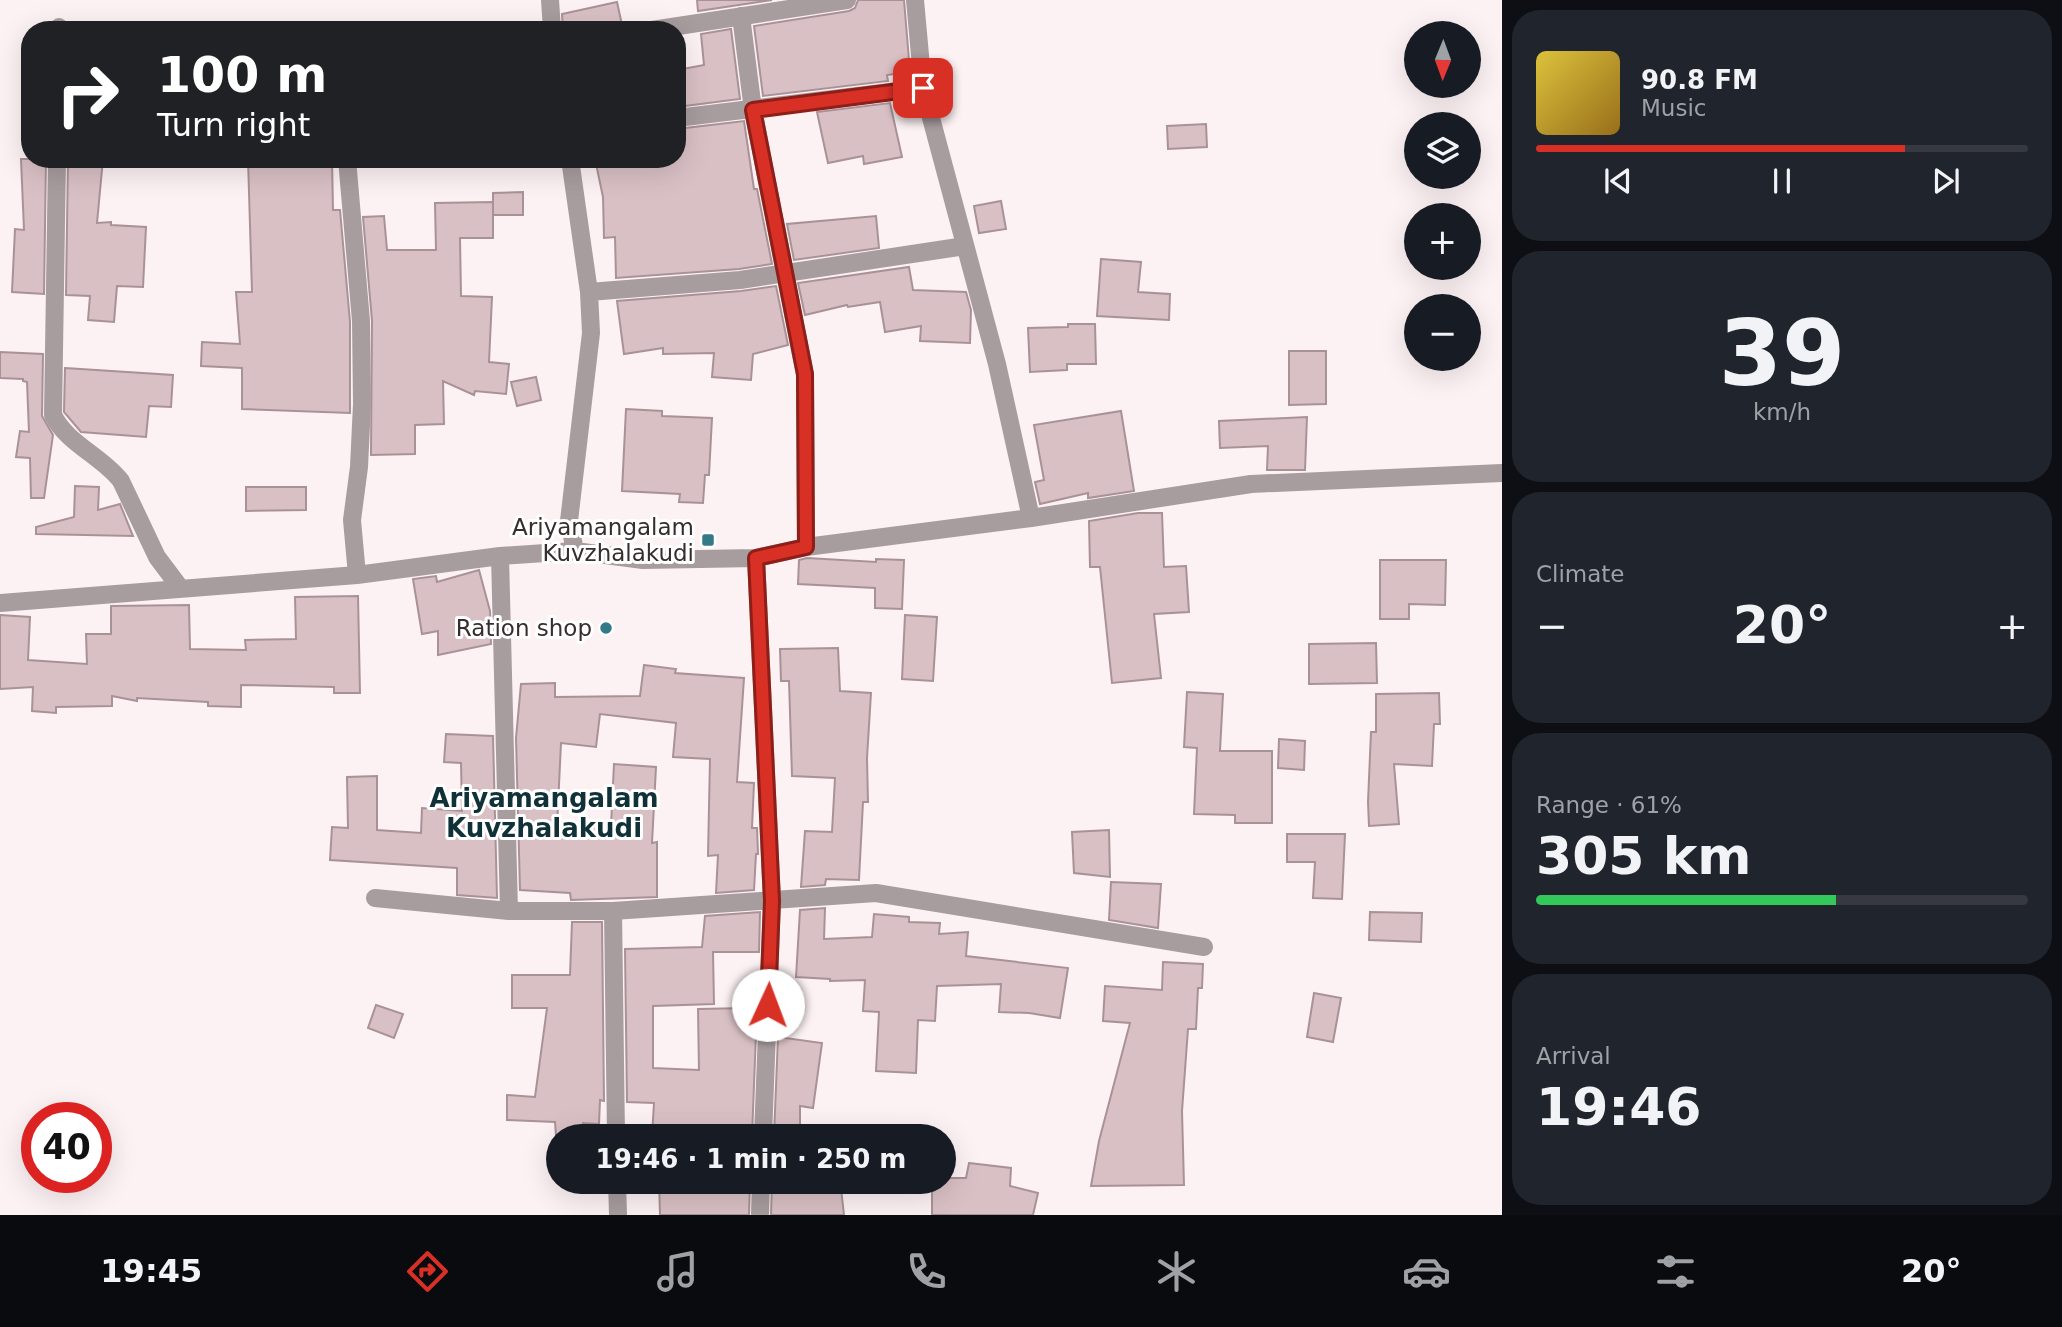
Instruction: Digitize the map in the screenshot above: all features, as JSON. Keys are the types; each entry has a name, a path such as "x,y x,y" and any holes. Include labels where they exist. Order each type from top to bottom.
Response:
{"street":[{"path":"550,0 551,21"},
{"path":"686,25 847,0"},
{"path":"915,0 923,88 997,364 1031,518"},
{"path":"741,16 753,110 805,374 806,547"},
{"path":"686,117 923,88"},
{"path":"57,168 53,415 60,429 113,471 121,481 157,557 181,589"},
{"path":"348,168 360,321 362,404 359,467 352,520 357,575"},
{"path":"570,168 589,292 590,350 569,521 575,551"},
{"path":"589,292 787,274 965,246"},
{"path":"0,603 357,575 500,556 575,551 643,560 756,558 806,547 1031,518 1251,484 1502,473"},
{"path":"500,556 509,911"},
{"path":"756,558 772,901 763,1124"},
{"path":"375,898 509,911 613,911 876,893 1204,947"},
{"path":"613,911 616,1124"},
{"path":"617,1194 618,1215"},
{"path":"760,1215 761,1194"}],"building":[{"path":"697,0 772,0 698,11"},
{"path":"858,0 904,0 910,72 887,75 888,81 763,96 754,26 849,11 855,8"},
{"path":"617,2 621,21 562,21 562,14"},
{"path":"731,29 740,99 686,106 686,68 704,65 701,34"},
{"path":"890,103 902,157 864,164 863,156 828,163 817,112"},
{"path":"744,121 754,189 757,189 772,264 616,278 615,237 604,238 603,197 597,168 686,168 686,128"},
{"path":"1206,124 1207,147 1168,149 1167,126"},
{"path":"21,168 46,168 44,294 12,292 15,229 24,230"},
{"path":"68,168 102,168 97,223 111,222 111,225 146,227 143,287 117,286 114,322 88,320 90,296 66,295"},
{"path":"248,168 332,168 333,210 340,210 350,322 350,413 242,409 242,368 201,366 202,342 240,344 236,292 252,292"},
{"path":"523,192 523,215 493,215 493,193"},
{"path":"1001,201 1006,229 979,233 974,206"},
{"path":"493,202 493,238 460,238 461,296 492,297 489,362 509,364 506,394 475,391 474,395 443,381 444,424 415,425 415,454 371,455 372,321 363,217 384,216 387,250 436,250 435,203"},
{"path":"876,216 879,248 794,260 787,224"},
{"path":"1101,259 1141,262 1138,292 1170,294 1169,320 1097,316"},
{"path":"909,267 913,290 966,292 971,310 970,343 920,341 921,326 885,332 880,302 847,305 805,315 798,283"},
{"path":"776,286 788,345 753,354 751,380 712,377 714,353 663,354 663,348 624,354 617,301"},
{"path":"1068,324 1095,324 1096,364 1067,364 1067,370 1030,372 1028,328 1068,327"},
{"path":"1289,351 1326,351 1326,404 1289,405"},
{"path":"0,352 43,354 42,416 53,435 44,498 31,498 30,458 16,457 20,431 29,432 27,382 23,379 0,378"},
{"path":"65,368 173,375 171,407 149,406 146,437 81,432 64,412"},
{"path":"536,377 541,400 517,406 511,382"},
{"path":"626,409 662,411 662,416 712,418 709,475 705,475 703,503 679,502 680,494 622,491"},
{"path":"1121,411 1134,491 1088,498 1088,493 1040,504 1035,482 1044,480 1034,425"},
{"path":"1307,417 1305,470 1267,470 1268,446 1220,448 1219,421"},
{"path":"75,486 99,487 98,510 120,504 133,536 36,534 36,527 74,517"},
{"path":"246,487 306,487 306,510 246,511"},
{"path":"1138,513 1162,513 1164,567 1186,566 1189,612 1154,614 1161,678 1112,683 1100,567 1090,567 1089,521"},
{"path":"807,558 876,562 876,559 904,560 902,609 875,608 875,588 798,584 799,560"},
{"path":"1380,560 1446,560 1445,605 1409,604 1409,619 1380,619"},
{"path":"479,570 490,611 491,644 438,655 438,631 422,634 413,579 436,576 437,582"},
{"path":"358,596 360,693 334,693 334,687 241,685 241,707 208,706 208,702 137,698 137,701 112,696 112,706 56,707 56,713 32,711 33,687 0,689 0,615 30,617 28,660 87,664 86,634 111,634 111,606 189,605 190,649 246,650 245,640 296,639 295,597"},
{"path":"905,615 937,617 933,681 902,679"},
{"path":"1376,643 1377,683 1309,684 1309,644"},
{"path":"838,648 840,691 871,693 867,758 868,802 863,802 859,880 826,879 825,885 801,887 805,831 832,832 835,778 792,776 789,681 781,681 780,649"},
{"path":"644,665 676,669 675,673 744,678 737,782 754,783 752,828 757,828 758,854 754,890 716,893 718,855 708,856 710,759 673,757 676,723 600,714 596,747 561,743 557,827 611,826 614,764 656,767 652,843 657,842 657,897 571,900 570,893 520,890 516,738 521,684 555,683 555,697 640,696"},
{"path":"1187,692 1223,694 1220,751 1272,751 1272,823 1235,823 1235,815 1194,814 1197,748 1184,747"},
{"path":"1439,693 1440,724 1434,724 1432,766 1394,764 1399,824 1369,826 1371,732 1376,732 1376,694"},
{"path":"446,734 493,736 497,898 457,895 457,868 330,860 332,827 348,828 347,777 377,776 377,830 421,833 422,808 462,811 461,763 444,762"},
{"path":"1279,739 1305,741 1304,770 1278,768"},
{"path":"1109,830 1110,877 1074,873 1072,832"},
{"path":"1287,834 1345,834 1342,899 1313,898 1315,862 1287,862"},
{"path":"1111,882 1161,884 1158,928 1109,920"},
{"path":"825,908 824,939 872,937 874,914 909,917 909,922 940,923 939,934 968,932 966,956 1068,968 1060,1018 999,1012 1001,984 937,986 935,1021 918,1020 916,1073 876,1071 879,1012 863,1011 865,980 830,981 796,977 800,910"},
{"path":"760,912 759,952 713,952 714,1004 653,1006 653,1068 699,1070 698,1009 747,1008 748,1033 756,1034 752,1124 653,1124 654,1103 627,1102 625,949 702,947 705,916"},
{"path":"1370,912 1422,913 1421,942 1369,940"},
{"path":"572,922 602,922 604,1101 600,1100 599,1124 507,1120 507,1095 535,1097 547,1008 512,1008 512,975 570,975"},
{"path":"1163,962 1203,964 1202,988 1198,988 1196,1029 1188,1029 1182,1111 1184,1185 1091,1186 1099,1141 1130,1023 1103,1021 1105,986 1162,990"},
{"path":"1314,993 1341,998 1333,1042 1307,1037"},
{"path":"376,1005 403,1014 394,1038 368,1028"},
{"path":"778,1037 822,1043 813,1108 800,1106 800,1124 774,1124"},
{"path":"969,1163 1011,1168 1010,1186 1038,1193 1033,1215 932,1215 932,1194 956,1194 956,1178 966,1178"},
{"path":"659,1194 750,1194 749,1215 660,1215"},
{"path":"772,1194 842,1194 844,1215 771,1215"}],"place":[{"name":"Ariyamangalam Kuvzhalakudi","path":"708,540"},
{"name":"Ration shop","path":"606,628"}],"district":[{"name":"Ariyamangalam Kuvzhalakudi","path":"544,813"}],"route":[{"path":"768,1005 772,901 756,558 806,547 805,374 753,110 923,88"}]}
